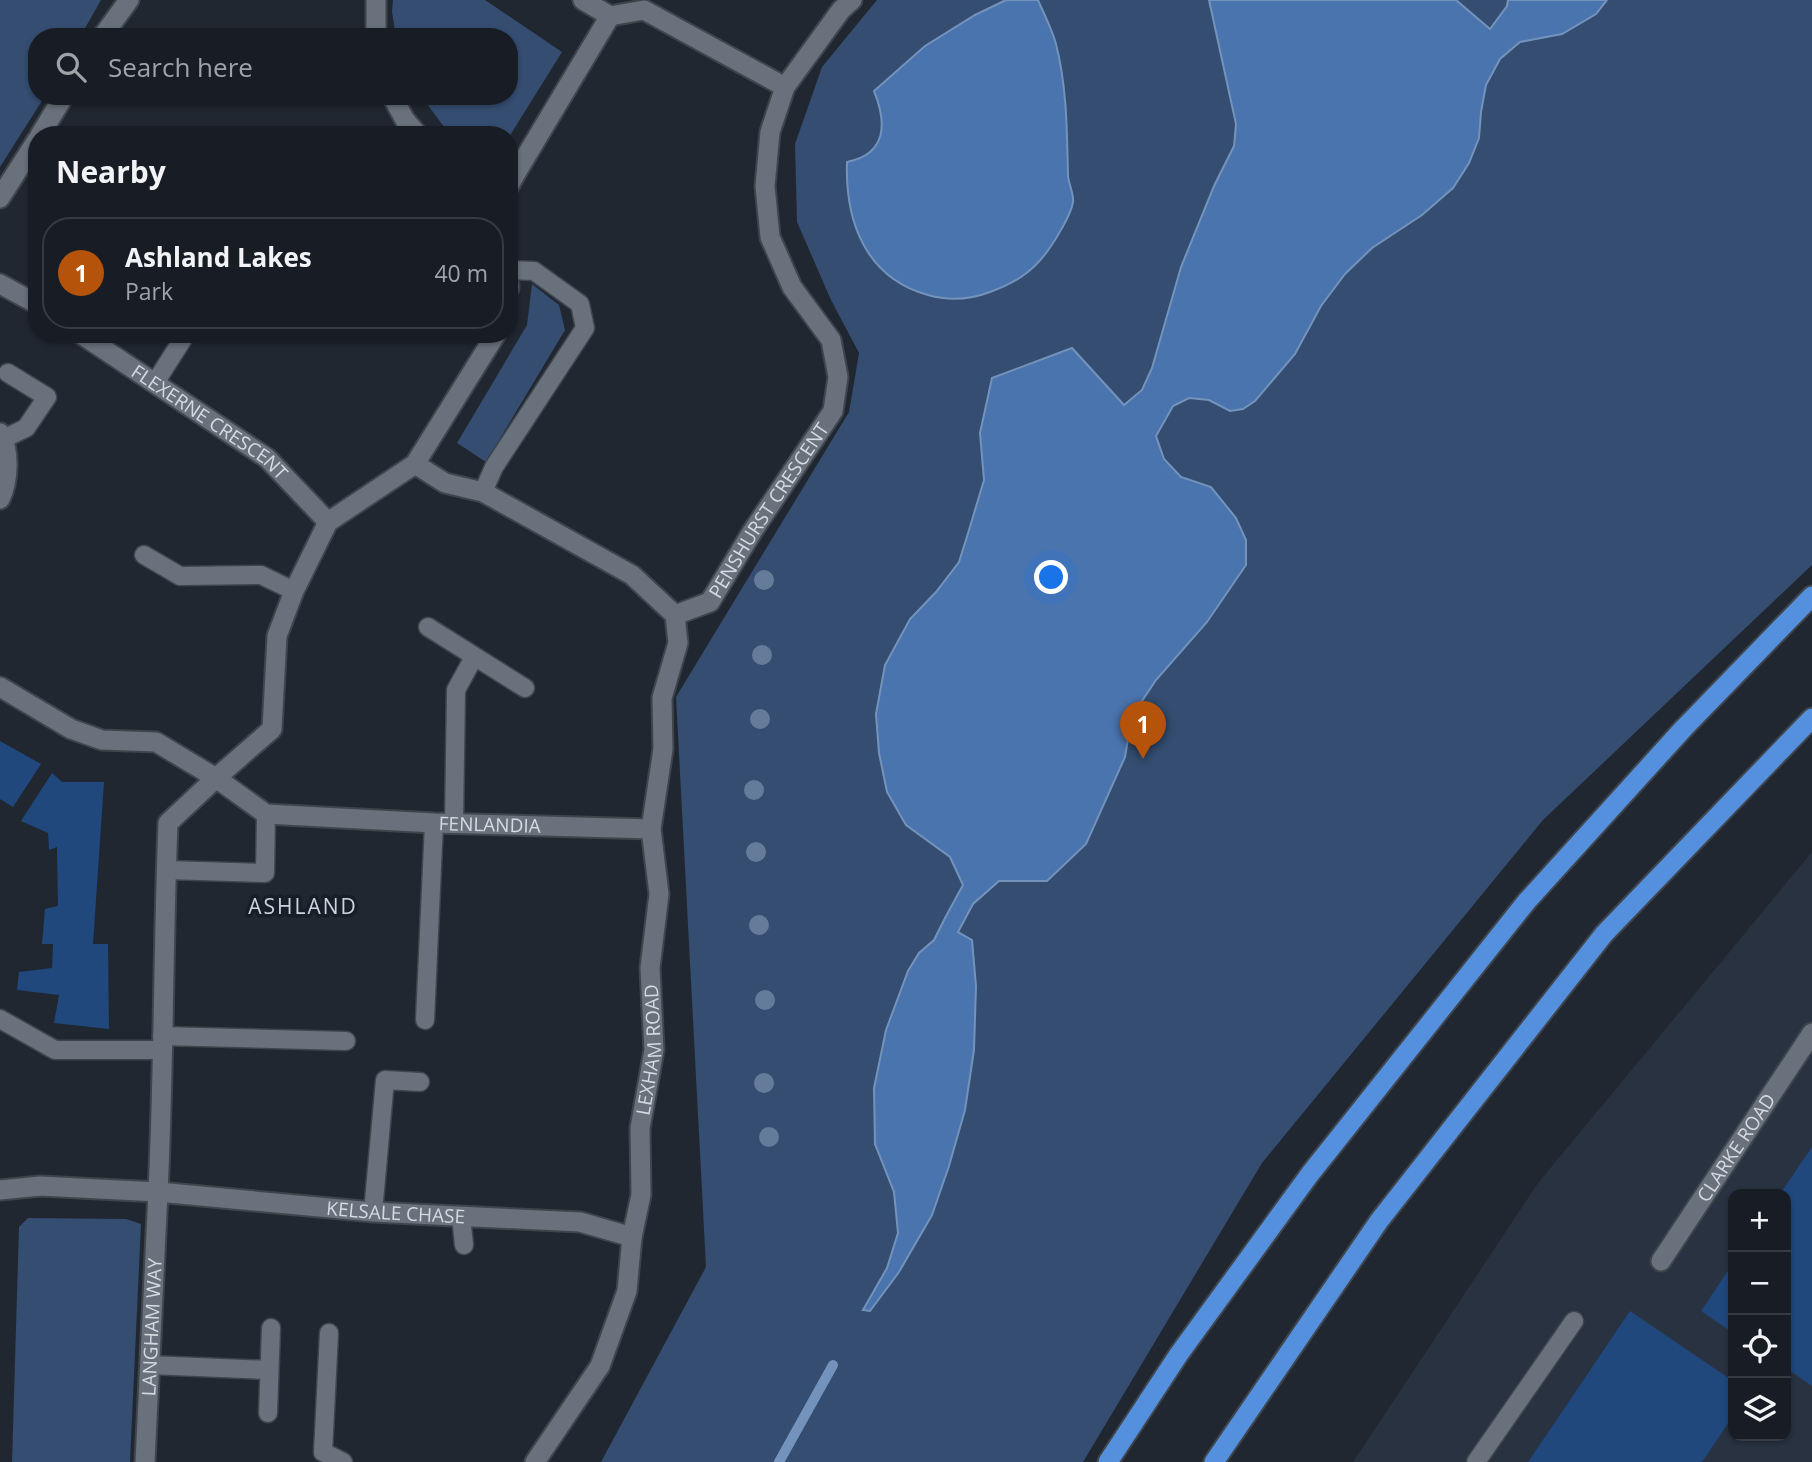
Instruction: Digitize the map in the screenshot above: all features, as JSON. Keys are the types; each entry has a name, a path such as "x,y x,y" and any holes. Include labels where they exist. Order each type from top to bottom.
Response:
{"highway":[{"path":"1108,1462 1179,1354 1310,1174 1527,901 1683,729 1812,596"},
{"path":"1213,1462 1379,1221 1604,934 1812,718"}],"street":[{"path":"109,28 129,0"},
{"path":"376,0 376,28"},
{"path":"583,0 610,16 644,10 785,87"},
{"name":"PENSHURST CRESCENT","path":"675,615 710,602 752,532 833,411 838,377 831,340 792,287 770,237 765,186 770,132 785,87 841,10 852,0"},
{"path":"518,170 610,16"},
{"path":"46,126 58,105"},
{"path":"397,105 410,126"},
{"path":"0,198 28,154"},
{"path":"0,284 28,299"},
{"name":"FLEXERNE CRESCENT","path":"95,343 267,458 328,522"},
{"path":"328,522 415,464 490,343"},
{"path":"0,499 4,491 7,463 2,436"},
{"path":"415,464 445,483 483,492 632,575 675,615"},
{"name":"LANGHAM WAY","path":"145,1462 161,1123 169,824 272,729 277,636 294,591 328,522"},
{"name":"LEXHAM ROAD","path":"535,1462 600,1366 627,1291 632,1237 641,1195 640,1128 654,1050 650,968 659,894 651,829 663,749 662,698 678,643 675,615"},
{"path":"0,687 71,729 103,740 156,742 216,778 266,814"},
{"name":"FENLANDIA","path":"266,814 651,829"},
{"name":"CLARKE ROAD","path":"1661,1261 1812,1033"},
{"path":"0,1191 40,1186 158,1192"},
{"name":"KELSALE CHASE","path":"158,1192 373,1212 580,1222 632,1237"}],"lane":[{"path":"483,492 494,467 585,328 580,304 534,271 518,270"},
{"path":"155,383 180,343"},
{"path":"2,436 26,428 47,397 8,373"},
{"path":"144,555 180,576 261,575 294,591"},
{"path":"428,627 525,688"},
{"path":"425,1020 456,690 474,657"},
{"path":"166,870 265,873 266,814"},
{"path":"0,1019 55,1050 162,1043 346,1041"},
{"path":"373,1212 385,1080 420,1082"},
{"path":"461,1216 464,1245"},
{"path":"1476,1462 1574,1321"},
{"path":"268,1413 271,1328"},
{"path":"329,1333 323,1452 343,1462"},
{"path":"150,1365 269,1370"}],"shaded area":[{"path":"0,0 101,0 85,28 28,28 28,105 39,105 0,167"},
{"path":"393,0 485,0 562,52 516,126 443,126 428,105 518,105 518,28 395,28"},
{"path":"877,0 1812,0 1812,565 1543,820 1262,1163 1083,1462 601,1462 706,1267 676,697 849,412 859,353 831,300 797,222 795,144 822,67"},
{"path":"1006,0 1038,0 1054,38 1064,93 1072,207 1043,257 1015,281 974,297 951,299 928,295 907,287 889,275 863,245 850,206 847,162 870,152 877,144 882,125 874,91 925,46 975,15"},
{"path":"1209,0 1456,0 1490,29 1507,6 1508,0 1607,0 1596,14 1562,34 1520,42 1500,59 1486,85 1479,138 1469,163 1453,188 1422,215 1372,248 1345,274 1321,306 1295,354 1255,401 1243,409 1230,411 1209,400 1189,398 1173,406 1156,436 1164,459 1181,477 1211,487 1236,518 1246,540 1246,565 1207,622 1156,680 1132,716 1125,757 1086,844 1047,881 999,881 973,904 958,932 972,940 976,986 974,1050 965,1110 932,1215 899,1272 870,1311 863,1310 887,1268 898,1233 894,1192 875,1144 874,1088 886,1030 908,971 919,953 934,940 963,885 950,857 906,825 887,792 879,753 876,714 885,665 910,619 936,592 959,562 984,480 980,433 992,378 1072,348 1124,405 1142,390 1152,368 1181,267 1214,186 1234,146 1236,124"},
{"path":"532,284 559,305 565,330 486,462 457,443 527,325"},
{"path":"1812,852 1812,1462 1353,1462 1538,1183"},
{"path":"28,1218 126,1219 141,1224 130,1462 12,1462 19,1227"}],"building":[{"path":"0,741 41,764 13,807 0,799"},
{"path":"52,773 62,782 104,782 93,944 108,944 109,1029 54,1023 59,995 17,990 19,972 52,968 53,944 42,944 45,909 58,906 57,847 49,850 48,833 21,821"},
{"path":"1812,1147 1812,1386 1791,1371 1791,1189 1783,1189"},
{"path":"1728,1270 1728,1330 1701,1311"},
{"path":"1630,1311 1728,1378 1728,1423 1702,1462 1528,1462"}],"waterway":[{"path":"779,1462 833,1365"}],"place":[{"name":"Ashland Lakes","path":"1143,759"}],"district":[{"name":"ASHLAND","path":"303,907"}]}
